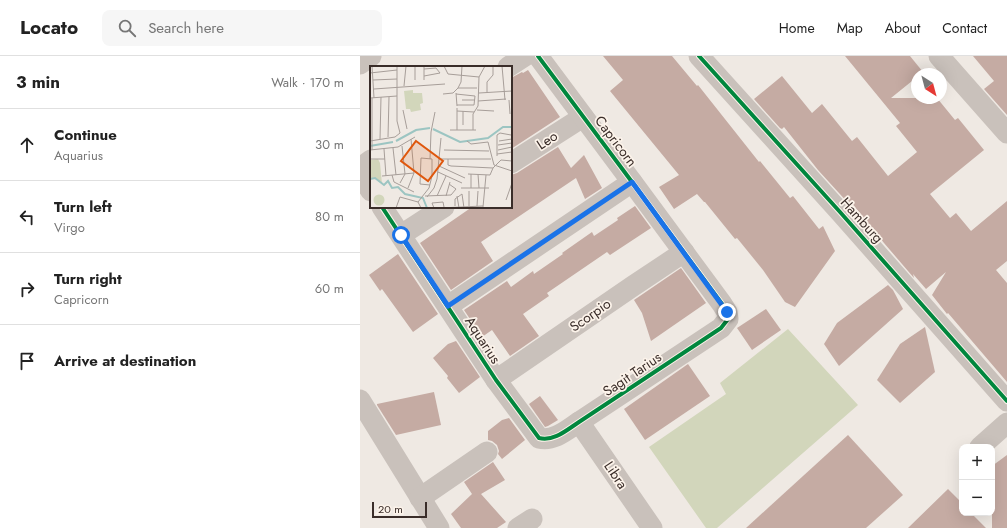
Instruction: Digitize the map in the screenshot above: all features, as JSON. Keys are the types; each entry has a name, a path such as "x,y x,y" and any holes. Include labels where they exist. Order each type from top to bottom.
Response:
{"street":[{"path":"360,64 371,56"},
{"path":"510,66 525,56"},
{"name":"Capricorn","path":"538,56 722,304 727,312 728,319"},
{"name":"Hamburg","path":"699,56 840,212 1007,401"},
{"path":"939,56 1007,133"},
{"name":"Leo","path":"512,162 583,116"},
{"path":"360,168 370,161"},
{"path":"360,175 370,190"},
{"path":"448,306 632,182"},
{"name":"Aquarius","path":"383,208 496,380 539,438 545,439"},
{"path":"401,235 442,208"},
{"name":"Scorpio","path":"496,380 684,252"},
{"name":"Sagit Tarius","path":"545,439 558,435 580,422 721,328 728,319"},
{"path":"360,400 420,498 430,524"},
{"name":"Libra","path":"580,422 652,528"},
{"path":"983,444 1007,423"},
{"path":"420,498 487,452"}],"green space":[{"path":"788,329 858,405 717,528 706,528 649,447 726,394 720,383"}],"building":[{"path":"603,56 672,56 697,86 698,85 759,162 760,161 790,198 793,196 819,229 823,226 835,251 795,307 785,302 763,270 737,238 735,239 697,194 674,209 659,187 679,175 610,91 623,80"},
{"path":"845,56 910,56 920,68 911,68 911,82 891,98 911,98 911,104 942,104 955,120 958,118 984,150 930,194 950,218 956,213 971,231 1007,201 1007,261 996,270 1007,283 1007,382 932,295 946,272 926,289 913,274 914,278 851,202 849,204 818,170 784,127 782,129 780,128 754,99 782,76 812,113 822,104 852,141 857,137 888,176 917,152 896,126 900,123"},
{"path":"973,56 1007,56 1007,115 984,89 994,81"},
{"path":"528,70 560,117 512,148 512,77 522,72 523,73"},
{"path":"558,147 571,168 584,155 602,188 585,199 576,178 481,242 493,261 451,290 420,243 471,208 512,208 512,175"},
{"path":"635,206 651,228 610,255 607,252 547,293 549,296 523,314 539,336 510,356 492,330 482,337 464,310 507,281 511,287 533,271 534,274 592,232 594,236 618,220 617,218"},
{"path":"398,254 438,314 413,332 382,289 380,291 369,275"},
{"path":"681,268 706,303 651,341 642,313 634,300"},
{"path":"888,285 893,290 903,309 839,366 824,344 837,323"},
{"path":"766,309 781,330 752,350 737,328"},
{"path":"925,327 935,372 900,403 877,380 900,344"},
{"path":"456,341 480,377 459,393 447,378 448,376 433,358 448,344"},
{"path":"688,364 710,396 645,440 624,409"},
{"path":"434,392 441,425 396,435 377,405 377,404"},
{"path":"540,396 558,420 545,427 529,404"},
{"path":"509,418 525,440 502,459 498,454 499,451 497,445 488,440 488,431 502,420"},
{"path":"848,435 903,495 866,528 746,528"},
{"path":"1007,455 1007,528 992,528 992,516 995,516 995,464"},
{"path":"493,462 505,480 481,494 506,522 497,528 461,528 451,514 472,494 464,482"},
{"path":"948,489 959,500 959,516 974,516 986,528 908,528"}],"cycle path":[{"path":"383,208 496,380 539,438 545,439 555,437 565,431 721,328 728,319 727,312 722,304 538,56"},
{"path":"699,56 840,212 1007,401"}],"route":[{"path":"401,235 448,306 632,182 727,312"}]}
